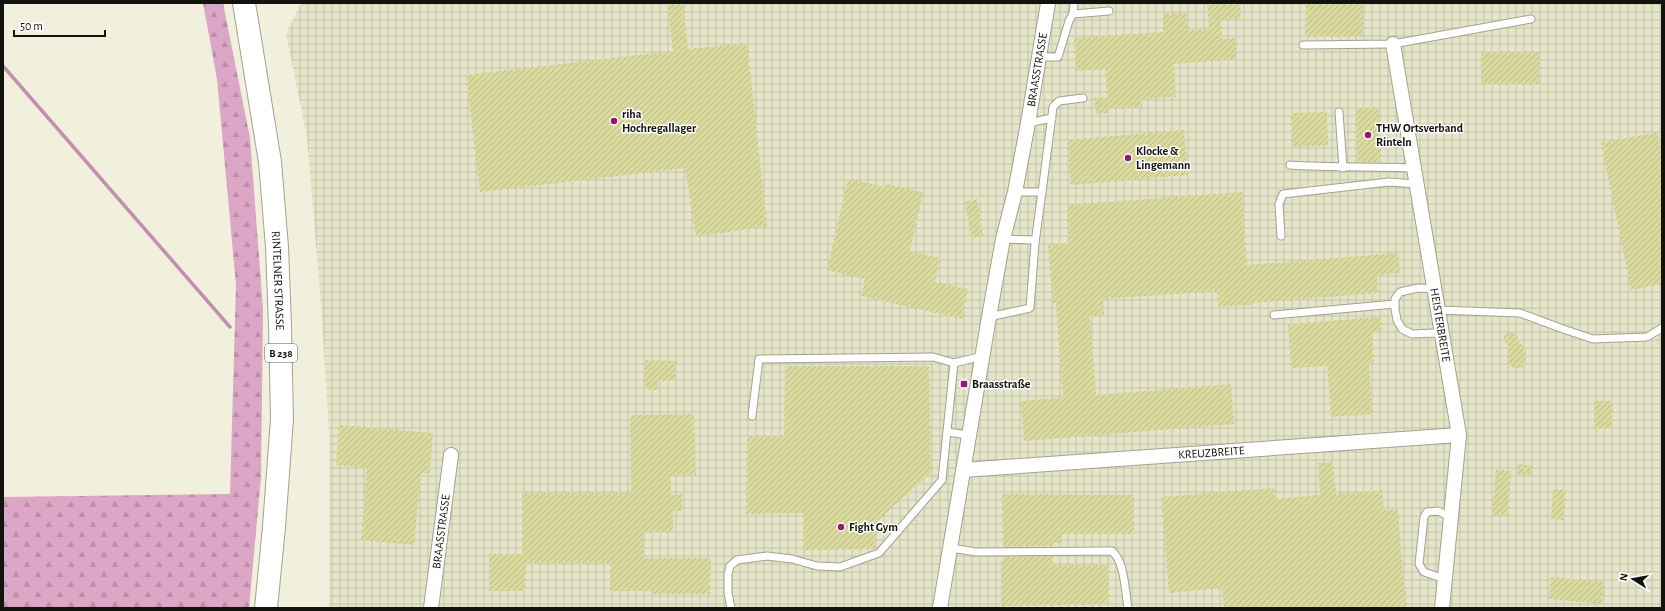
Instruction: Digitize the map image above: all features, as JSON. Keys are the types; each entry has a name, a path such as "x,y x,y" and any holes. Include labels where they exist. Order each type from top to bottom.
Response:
{"main road":[{"name":"RINTELNER STRASSE","path":"244,3 253,49 270,162 277,247 280,325 282,419 274,528 266,608"}],"street":[{"name":"BRAASSTRASSE","path":"940,608 982,356 1003,239 1015,192 1028,123 1048,3"},
{"name":"HEISTERBREITE","path":"1393,44 1459,436 1442,608"},
{"name":"KREUZBREITE","path":"963,470 1459,436"},
{"name":"BRAASSTRASSE","path":"431,608 451,455"}],"lane":[{"path":"1040,57 1058,56 1069,21 1073,14 1074,3"},
{"path":"1073,14 1109,11"},
{"path":"1303,45 1393,44 1531,19"},
{"path":"989,317 1030,308 1035,240 1053,107 1059,101 1083,98"},
{"path":"1339,112 1343,168"},
{"path":"1028,123 1052,118"},
{"path":"1290,165 1343,168 1414,168"},
{"path":"1281,236 1279,204 1283,194 1389,182 1416,184"},
{"path":"1015,192 1042,192"},
{"path":"1003,239 1035,240"},
{"path":"1435,289 1418,288 1400,292 1395,299 1397,320 1402,329 1412,334 1434,333 1443,336"},
{"path":"1274,315 1395,304"},
{"path":"1438,310 1520,313 1593,339 1647,337 1662,328"},
{"path":"752,416 759,359 933,357 954,363 982,356"},
{"path":"731,608 728,593 728,574 730,566 737,560 767,556 792,559 817,566 840,567 879,553 942,480 954,363"},
{"path":"947,432 968,435"},
{"path":"1445,579 1424,572 1420,564 1424,517 1427,512 1438,511 1451,517"},
{"path":"951,548 976,552 1112,551 1121,563 1128,608"}],"shaded area":[{"path":"301,3 1662,3 1662,608 329,608 329,430 321,304 307,136 286,34"}],"green space":[{"path":"203,3 223,3 250,138 263,309 261,477 249,608 3,608 3,497 230,494 236,285 217,79"}],"building":[{"name":"riha Hochregallager","path":"667,3 683,3 688,49 747,43 767,226 696,237 685,168 480,192 466,75 673,51"},
{"path":"1207,3 1240,3 1241,18 1221,20 1222,39 1235,38 1237,59 1174,64 1176,97 1141,99 1142,107 1108,109 1108,113 1096,114 1094,98 1107,97 1105,69 1076,71 1074,38 1164,32 1163,14 1186,12 1187,30 1209,29"},
{"path":"1306,3 1363,3 1363,37 1305,36"},
{"path":"1481,52 1539,52 1539,84 1481,84"},
{"name":"THW Ortsverband Rinteln","path":"1379,107 1381,162 1357,162 1355,108"},
{"path":"1327,112 1328,145 1292,147 1291,113"},
{"path":"1184,130 1188,175 1071,185 1067,140"},
{"path":"1657,132 1662,155 1662,284 1631,290 1601,143"},
{"path":"848,179 885,187 886,184 923,192 910,251 940,258 935,282 968,289 962,319 861,296 865,279 827,270"},
{"path":"1242,192 1247,265 1398,253 1400,273 1377,275 1378,293 1250,303 1250,305 1218,307 1217,291 1103,299 1104,314 1090,316 1096,395 1231,384 1234,424 1024,441 1021,401 1063,397 1056,303 1053,303 1048,244 1069,243 1067,205"},
{"path":"977,199 983,236 971,238 965,202"},
{"path":"1381,317 1382,331 1372,332 1374,362 1369,363 1372,414 1331,417 1327,366 1291,368 1288,324"},
{"path":"1507,333 1514,333 1518,337 1518,341 1526,349 1526,363 1522,368 1513,368 1508,363 1509,346 1504,342 1504,337"},
{"path":"645,360 676,361 675,381 658,381 658,390 644,389"},
{"path":"785,366 929,366 931,473 875,523 876,549 803,550 803,513 746,514 747,436 784,436"},
{"path":"1594,401 1612,401 1612,429 1594,429"},
{"path":"694,414 696,475 671,476 671,495 682,494 682,511 673,511 673,532 643,532 643,558 711,558 710,594 653,594 653,591 610,591 610,563 526,563 525,591 489,591 489,554 522,554 522,493 631,493 630,415"},
{"path":"339,425 433,433 430,473 421,473 414,545 361,540 367,468 336,465"},
{"path":"1333,462 1336,494 1382,490 1384,510 1398,509 1404,590 1406,590 1407,608 1224,608 1222,588 1169,593 1161,497 1274,488 1275,499 1320,495 1318,463"},
{"path":"1518,464 1532,466 1531,475 1517,474"},
{"path":"1496,470 1511,471 1508,516 1492,515"},
{"path":"1553,489 1566,490 1563,520 1551,519"},
{"path":"1002,494 1134,495 1134,534 1062,534 1062,543 1053,543 1053,546 1003,547"},
{"path":"1053,556 1053,565 1109,565 1109,604 1001,606 1001,560 1003,560 1003,557"},
{"path":"1551,577 1604,582 1602,604 1549,599"}],"waterway":[{"path":"3,66 230,327"}],"place":[{"name":"riha Hochregallager","path":"614,121"},
{"name":"THW Ortsverband Rinteln","path":"1368,135"},
{"name":"Klocke & Lingemann","path":"1128,158"},
{"name":"Braasstraße","path":"964,384"},
{"name":"Fight Gym","path":"841,527"}]}
